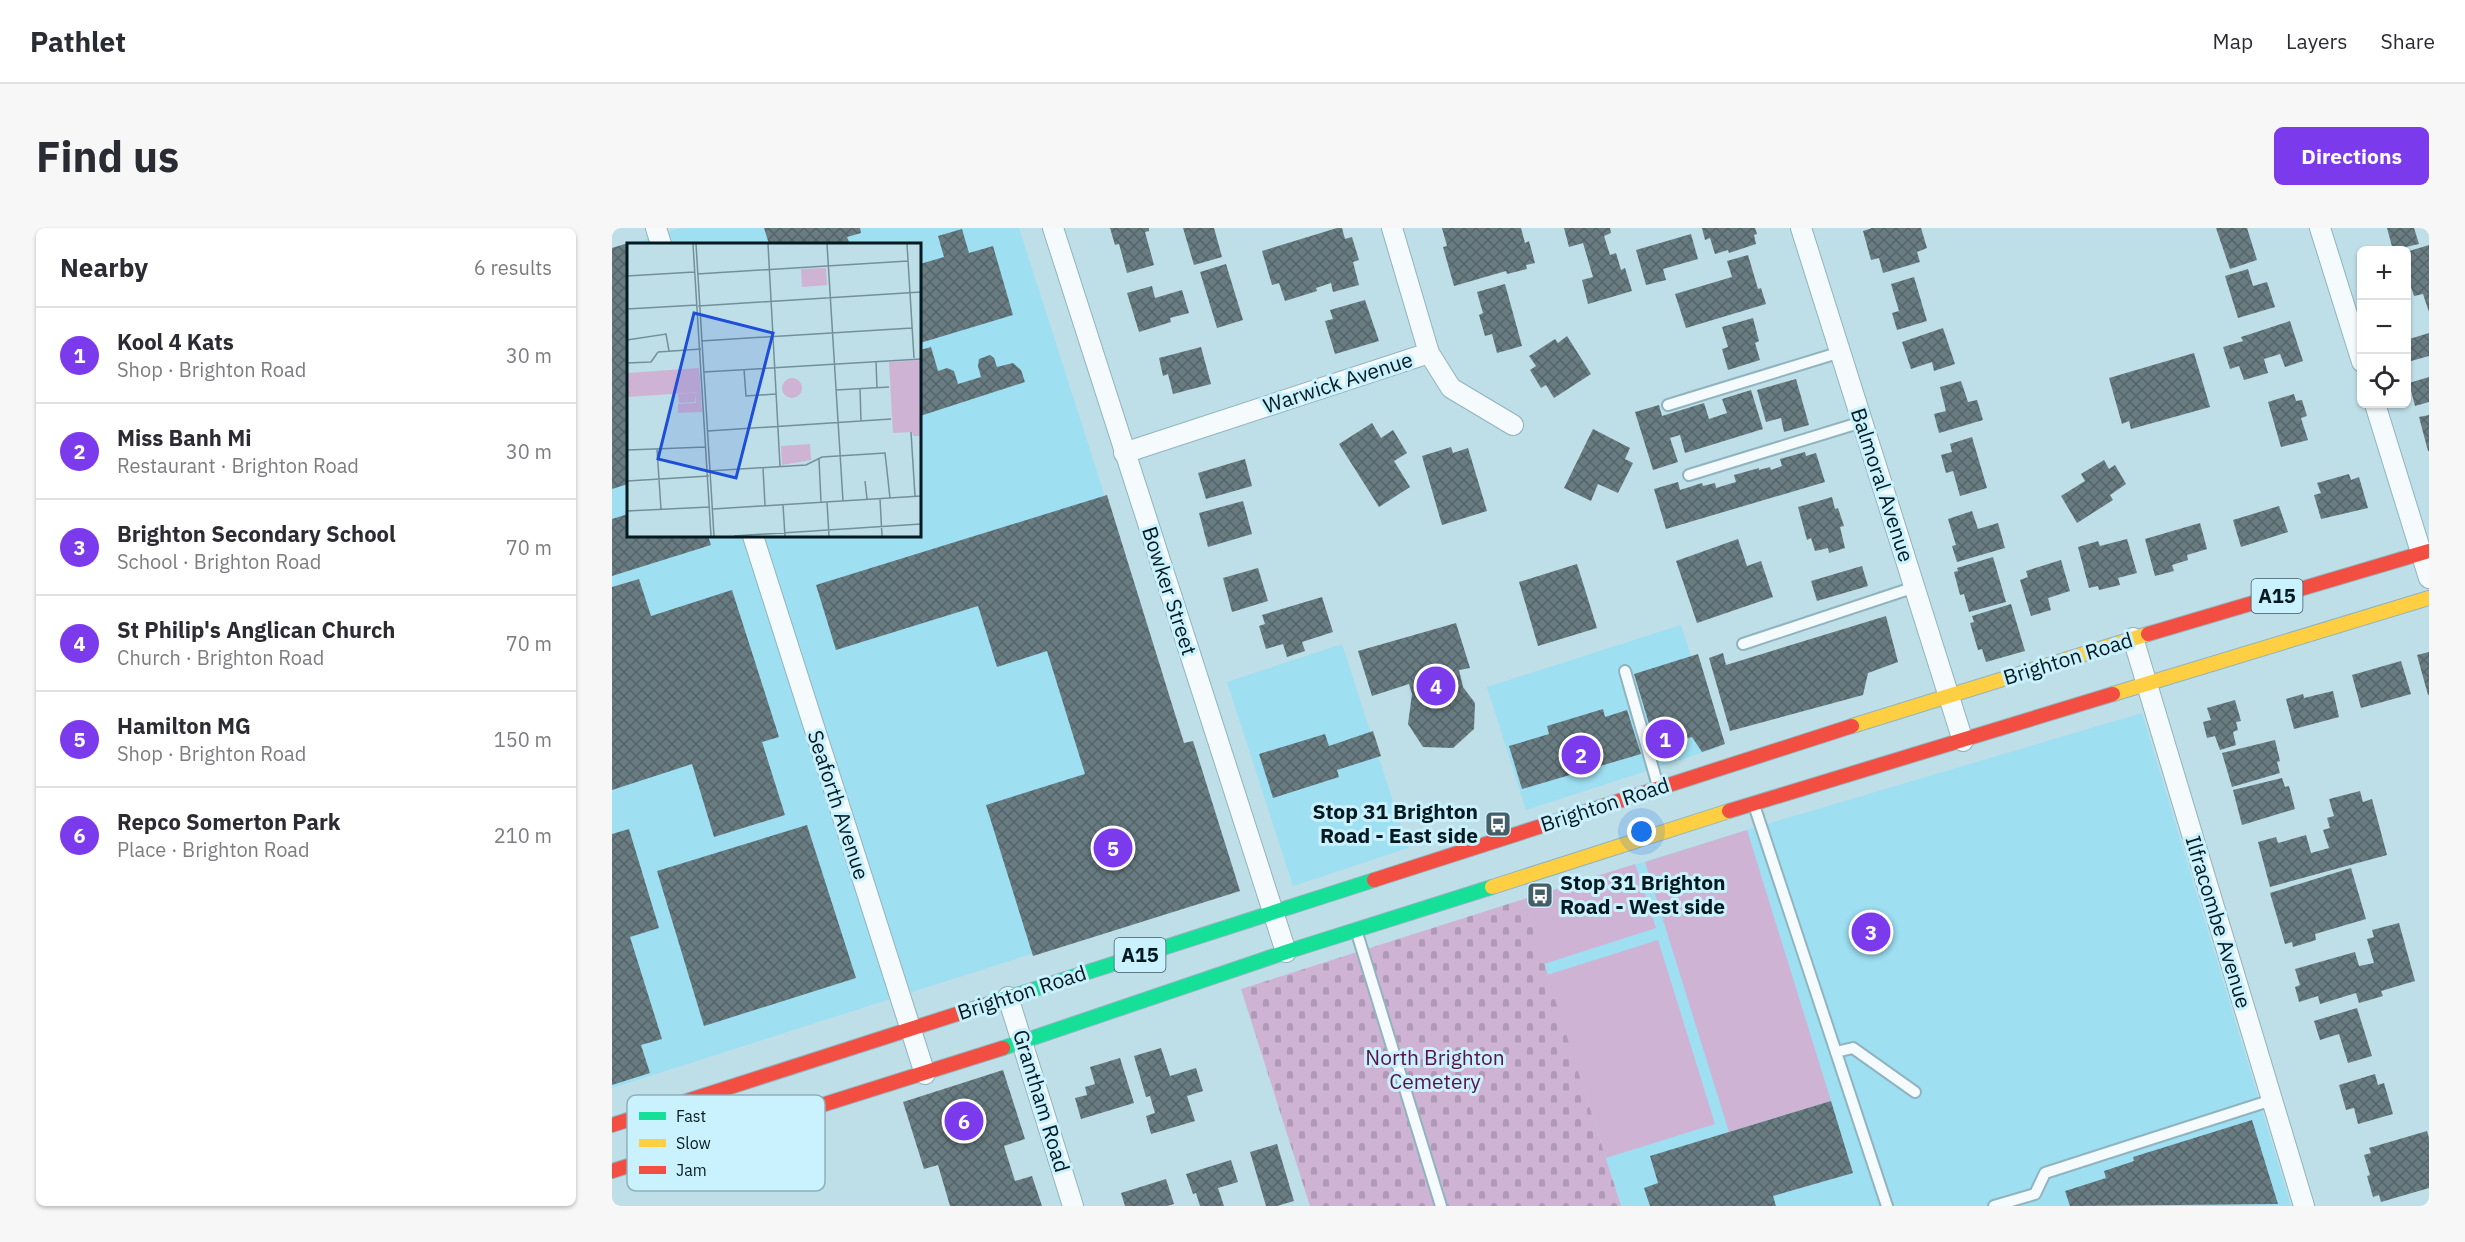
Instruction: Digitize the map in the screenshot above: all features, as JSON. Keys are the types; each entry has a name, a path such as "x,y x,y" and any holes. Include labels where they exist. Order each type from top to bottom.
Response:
{"main road":[{"name":"Brighton Road","path":"706,1095 1658,788 2133,638 2425,553"},
{"name":"Brighton Road","path":"825,1105 925,1074 1286,952 1754,803 2429,598"},
{"name":"Brighton Road","path":"612,1125 627,1120"},
{"name":"Brighton Road","path":"612,1171 627,1166"}],"street":[{"path":"656,228 661,243"},
{"name":"Bowker Street","path":"1053,228 1286,952"},
{"name":"Warwick Avenue","path":"1124,453 1429,353 1392,228"},
{"name":"Balmoral Avenue","path":"1801,228 1963,741"},
{"path":"2320,228 2359,354"},
{"path":"1429,353 1451,388 1513,425"},
{"path":"2376,408 2425,553 2429,578"},
{"name":"Seaforth Avenue","path":"753,537 925,1074"},
{"name":"Ilfracombe Avenue","path":"2133,638 2304,1206"},
{"name":"Grantham Road","path":"1008,997 1073,1206"}],"lane":[{"path":"1668,405 1840,352"},
{"path":"1689,475 1862,422"},
{"path":"1743,644 1915,587"},
{"path":"1625,671 1658,788"},
{"path":"1754,803 1887,1206"},
{"path":"1356,930 1442,1206"},
{"path":"1836,1052 1853,1048 1915,1092"},
{"path":"1994,1206 2035,1194 2045,1173 2272,1100"}],"shaded area":[{"path":"680,228 1019,228 1231,890 612,1088 612,250 627,245 627,537 921,537 921,243 634,243"},
{"path":"1681,625 1720,747 1526,810 1487,687"},
{"path":"1342,644 1408,848 1293,886 1227,682"},
{"path":"2142,713 2291,1206 1621,1206 1524,899 1747,830"}],"green space":[{"path":"1747,830 1831,1101 1729,1132 1645,862"},
{"path":"1635,864 1656,928 1544,964 1524,899"},
{"name":"North Brighton Cemetery","path":"1524,899 1621,1206 1310,1206 1241,989"},
{"path":"1658,940 1715,1124 1606,1158 1547,975"}],"building":[{"path":"764,228 860,228 861,233 847,237 850,243 769,243"},
{"path":"1110,228 1149,228 1149,231 1145,232 1154,265 1127,273 1119,244 1115,245"},
{"path":"1183,228 1214,228 1222,257 1194,265"},
{"path":"1342,228 1345,239 1352,237 1359,260 1353,262 1359,285 1333,292 1331,283 1316,288 1317,291 1285,301 1279,283 1272,285 1262,251"},
{"path":"1442,228 1521,228 1525,243 1529,241 1535,263 1526,265 1527,269 1507,274 1506,271 1454,286 1443,247 1447,246"},
{"path":"1564,228 1610,228 1611,233 1604,236 1610,255 1616,253 1621,270 1625,268 1632,291 1588,304 1582,280 1593,277 1583,243 1569,247"},
{"path":"1702,228 1755,228 1756,244 1729,253 1728,250 1715,254 1710,238 1705,240"},
{"path":"1872,228 1921,228 1927,248 1917,252 1920,262 1883,273 1879,258 1871,260 1863,231"},
{"path":"2216,228 2247,228 2257,260 2230,269"},
{"path":"2387,228 2414,228 2419,244 2392,246"},
{"path":"962,229 969,253 993,246 1013,315 921,343 921,264 944,257 938,236"},
{"path":"1691,234 1698,259 1663,269 1666,280 1646,285 1636,250"},
{"path":"627,243 627,484 612,489 612,248"},
{"path":"2429,245 2429,312 2423,294 2414,296 2411,287 2411,250"},
{"path":"1748,255 1758,289 1761,288 1766,304 1686,328 1675,294 1732,277 1727,261"},
{"path":"1226,264 1243,320 1217,328 1200,272"},
{"path":"2248,269 2253,286 2267,282 2275,307 2238,318 2225,276"},
{"path":"1914,277 1927,321 1897,330 1892,313 1899,311 1891,284"},
{"path":"1505,284 1522,346 1497,353 1492,334 1485,336 1479,315 1483,313 1477,292"},
{"path":"1152,286 1155,298 1182,290 1189,313 1170,318 1171,322 1139,332 1127,293"},
{"path":"1365,300 1379,341 1335,354 1325,321 1333,319 1330,310"},
{"path":"1753,318 1759,341 1755,343 1760,360 1728,370 1722,349 1728,347 1722,327"},
{"path":"2290,321 2303,361 2285,367 2280,354 2264,359 2268,373 2244,380 2239,366 2230,369 2223,347 2243,341 2241,337"},
{"path":"1943,328 1955,364 1934,371 1932,362 1911,369 1902,342"},
{"path":"2429,333 2429,356 2411,361 2411,338"},
{"path":"1567,336 1591,374 1554,398 1546,385 1541,388 1530,370 1536,366 1529,356 1555,339 1558,343"},
{"path":"931,347 938,371 947,368 954,371 958,384 981,377 979,359 990,355 994,358 997,367 1013,363 1021,370 1025,382 921,416 921,350"},
{"path":"1201,347 1211,384 1173,394 1168,374 1163,376 1159,358"},
{"path":"2194,353 2210,407 2131,429 2129,421 2122,424 2109,378"},
{"path":"2429,377 2429,402 2415,406 2411,382"},
{"path":"1796,379 1809,425 1784,432 1781,418 1766,422 1757,390"},
{"path":"1961,381 1968,402 1977,400 1983,420 1939,433 1934,414 1946,411 1940,387"},
{"path":"1751,390 1763,429 1685,453 1680,435 1670,438 1678,462 1653,470 1635,412 1659,405 1662,416 1704,403 1709,419 1727,413 1722,399"},
{"path":"2294,394 2296,401 2302,400 2307,416 2301,418 2308,440 2281,447 2268,402"},
{"path":"2429,415 2429,451 2428,451 2419,417"},
{"path":"1372,423 1381,438 1393,430 1407,453 1394,461 1410,487 1379,507 1339,444"},
{"path":"1593,429 1630,448 1625,459 1633,463 1618,493 1598,484 1591,501 1564,488"},
{"path":"1972,437 1987,488 1960,496 1953,471 1946,473 1941,455 1952,452 1950,444"},
{"path":"1451,447 1453,453 1468,448 1487,511 1442,525 1422,456"},
{"path":"1805,452 1806,456 1816,453 1825,482 1666,529 1654,489 1678,482 1680,490 1702,483 1703,486 1715,483 1716,488 1736,482 1734,475 1759,468 1759,470 1770,467 1771,470 1782,466 1780,459"},
{"path":"1245,459 1252,486 1206,499 1198,473"},
{"path":"2104,460 2109,469 2115,465 2126,484 2110,495 2113,500 2077,523 2061,496 2085,481 2081,474"},
{"path":"2349,474 2351,480 2359,477 2368,508 2321,519 2314,495 2321,493 2317,483"},
{"path":"1107,495 1184,743 1193,741 1240,891 1033,956 986,805 1085,774 1047,651 997,667 978,606 836,650 816,585"},
{"path":"1832,497 1835,509 1838,508 1844,526 1840,527 1845,548 1829,553 1828,548 1815,551 1811,538 1807,540 1798,507"},
{"path":"1243,501 1252,534 1208,547 1199,513"},
{"path":"2279,506 2288,532 2241,547 2233,520"},
{"path":"1972,511 1978,529 1998,523 2005,548 1957,562 1952,546 1956,545 1948,519"},
{"path":"627,514 627,537 708,537 711,545 612,576 612,519"},
{"path":"2200,523 2207,549 2187,555 2188,560 2172,565 2174,571 2155,576 2145,539"},
{"path":"1738,539 1747,566 1761,561 1773,597 1697,623 1676,561"},
{"path":"2127,539 2137,573 2118,578 2120,585 2099,590 2098,586 2089,588 2078,547 2098,541 2100,546"},
{"path":"1993,557 2006,602 1969,612 1964,594 1960,595 1954,572 1958,571 1957,568"},
{"path":"2061,560 2070,591 2048,598 2051,610 2031,616 2020,580 2028,577 2026,571"},
{"path":"1577,564 1597,628 1538,646 1519,582"},
{"path":"1862,566 1868,586 1817,601 1811,581"},
{"path":"1258,568 1268,601 1232,612 1223,578"},
{"path":"639,579 651,616 732,590 779,737 762,742 785,815 714,837 692,764 612,790 612,587"},
{"path":"1322,597 1333,632 1302,642 1305,651 1287,657 1283,644 1266,649 1259,626 1265,624 1262,615"},
{"path":"2011,604 2025,651 1986,662 1982,649 1978,650 1970,623 1974,622 1972,616"},
{"path":"1886,616 1898,662 1868,673 1863,695 1730,731 1709,658 1723,653 1726,665"},
{"path":"1456,623 1470,668 1459,670 1463,687 1475,703 1474,729 1453,748 1423,747 1408,724 1412,694 1409,684 1372,696 1358,651"},
{"path":"2429,652 2429,695 2428,695 2417,655"},
{"path":"1698,654 1725,744 1702,752 1692,737 1656,747 1634,674"},
{"path":"2401,661 2411,694 2361,708 2352,675"},
{"path":"2333,691 2339,717 2294,729 2286,699 2303,694 2304,698"},
{"path":"2235,700 2241,721 2236,722 2238,730 2233,732 2236,745 2220,750 2215,736 2207,738 2203,722 2211,720 2207,708"},
{"path":"1603,709 1605,717 1627,710 1641,754 1522,789 1509,746 1549,734 1547,726"},
{"path":"1373,731 1381,756 1337,770 1339,777 1273,798 1259,754 1325,734 1329,746"},
{"path":"2275,740 2280,773 2232,787 2222,753"},
{"path":"2282,778 2285,787 2289,786 2295,809 2242,825 2233,790"},
{"path":"2360,791 2363,802 2372,799 2387,855 2270,887 2258,842 2276,837 2278,843 2306,835 2311,853 2329,848 2323,830 2330,828 2327,818 2334,816 2329,799"},
{"path":"807,825 856,978 704,1026 657,871"},
{"path":"629,829 659,928 630,937 662,1039 641,1045 650,1073 612,1085 612,834"},
{"path":"2351,868 2366,919 2315,934 2316,940 2293,947 2292,942 2285,944 2270,893"},
{"path":"2399,923 2415,981 2381,991 2383,996 2359,1003 2356,993 2320,1004 2318,996 2299,1002 2295,987 2300,985 2295,969 2355,952 2359,966 2374,963 2367,939 2374,937 2372,930"},
{"path":"2357,1008 2372,1056 2348,1063 2339,1034 2320,1040 2314,1021"},
{"path":"1161,1048 1170,1076 1196,1068 1203,1091 1187,1096 1195,1121 1151,1134 1146,1116 1155,1113 1150,1096 1146,1097 1134,1056"},
{"path":"1120,1058 1134,1103 1081,1119 1075,1098 1087,1095 1085,1087 1095,1084 1090,1067"},
{"path":"1003,1070 1025,1139 1004,1146 1015,1181 1032,1176 1042,1206 950,1206 938,1165 924,1169 903,1102"},
{"path":"2375,1074 2378,1085 2384,1083 2393,1114 2358,1124 2354,1108 2346,1110 2339,1085"},
{"path":"1831,1101 1853,1173 1773,1196 1776,1206 1650,1206 1644,1188 1658,1183 1650,1156"},
{"path":"2252,1120 2278,1204 2070,1206 2065,1191 2106,1178 2104,1171 2134,1161 2133,1157"},
{"path":"2427,1131 2429,1188 2381,1202 2379,1195 2373,1197 2364,1155 2371,1153 2369,1148"},
{"path":"1277,1144 1294,1201 1277,1206 1266,1206 1250,1152"},
{"path":"1231,1160 1238,1182 1218,1188 1224,1206 1200,1206 1186,1174"},
{"path":"1166,1179 1174,1204 1125,1206 1121,1193"}],"traffic: fast":[{"path":"985,1005 1374,880"},
{"path":"1003,1048 1286,952 1492,887"}],"traffic: slow":[{"path":"2113,694 2429,598"},
{"path":"1852,726 2148,634"},
{"path":"1492,887 1729,811"}],"traffic: jam":[{"path":"2148,634 2429,551"},
{"path":"1729,811 2113,694"},
{"path":"1374,880 1852,726"},
{"path":"705,1095 985,1005"},
{"path":"825,1104 1003,1048"},
{"path":"612,1125 627,1120"},
{"path":"612,1171 627,1166"}],"place":[{"name":"St Philip's Anglican Church","path":"1436,686"},
{"name":"Kool 4 Kats","path":"1665,739"},
{"name":"Miss Banh Mi","path":"1581,755"},
{"name":"Stop 31 Brighton Road - East side","path":"1498,824"},
{"name":"Hamilton MG","path":"1113,848"},
{"name":"Stop 31 Brighton Road - West side","path":"1540,895"},
{"name":"Brighton Secondary School","path":"1871,932"},
{"name":"Repco Somerton Park","path":"964,1121"}]}
